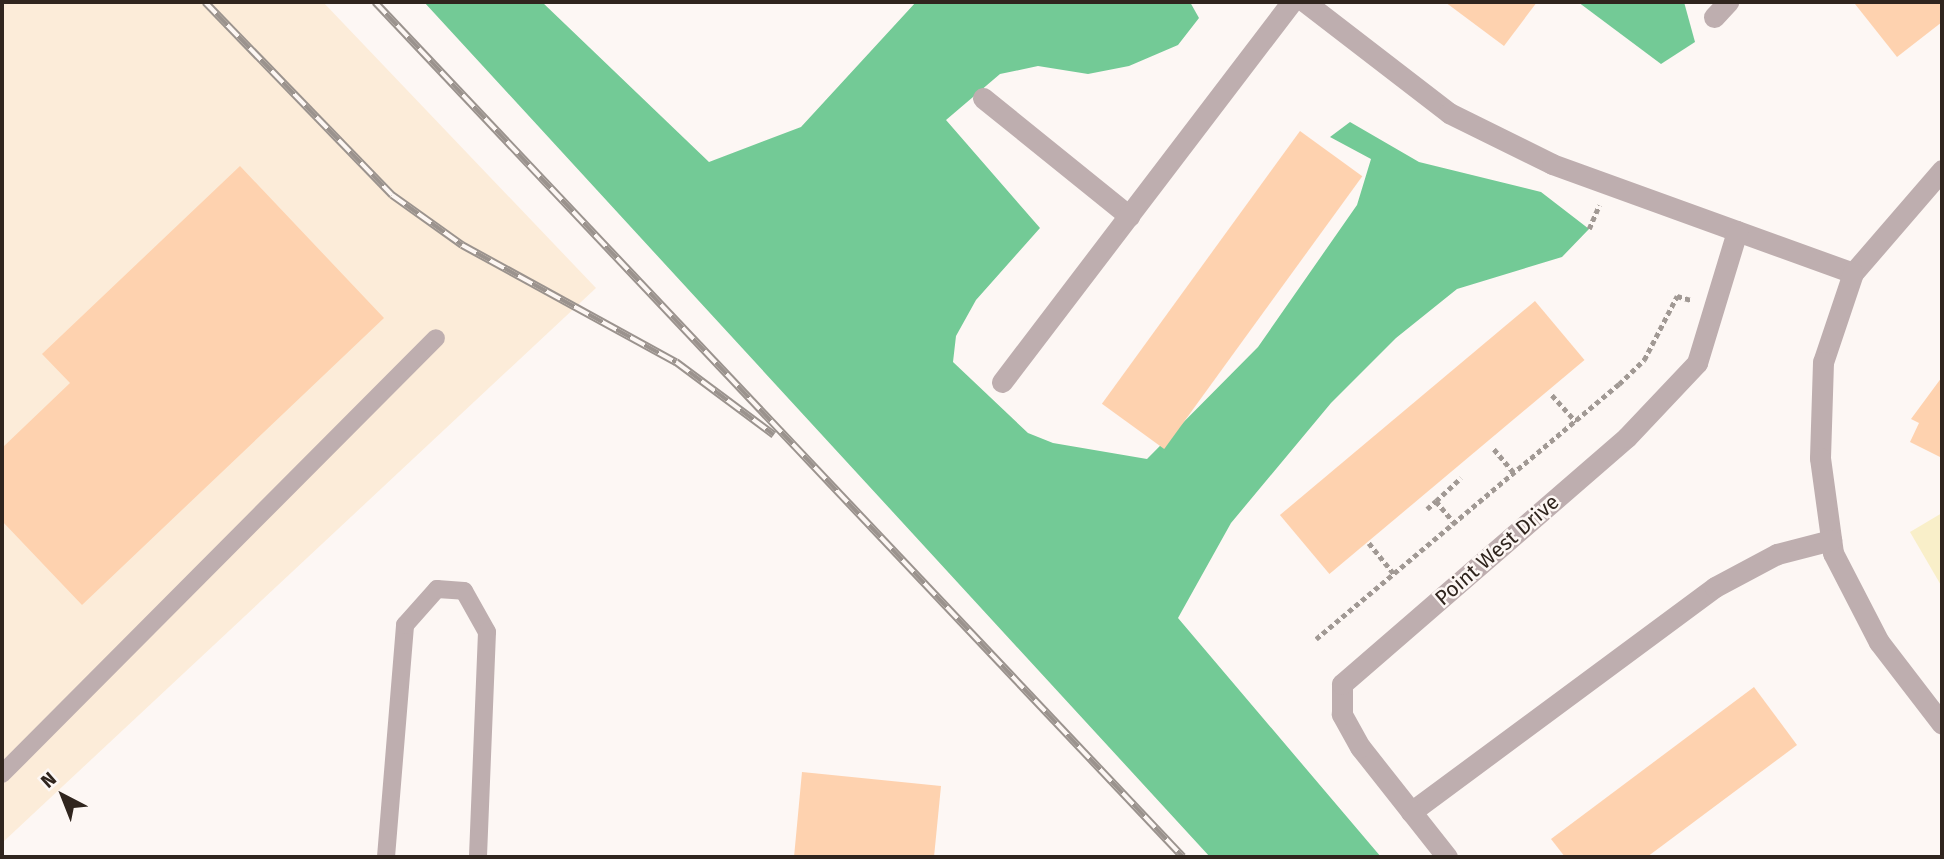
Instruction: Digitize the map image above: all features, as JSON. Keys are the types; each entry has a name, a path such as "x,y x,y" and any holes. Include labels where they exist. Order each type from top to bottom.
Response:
{"street":[{"path":"1002,383 1292,2"},
{"path":"1305,2 1449,113 1552,164 1853,273"},
{"path":"983,98 1129,216"},
{"path":"1942,170 1853,273 1823,362 1820,458 1831,540 1879,642 1942,724"},
{"name":"Point West Drive","path":"1447,857 1360,747 1342,714 1342,684 1627,437 1697,363 1737,231"},
{"path":"1411,812 1715,587 1777,554 1831,540"}],"lane":[{"path":"2,774 436,338"},
{"path":"386,857 405,625 437,589 464,591 487,632 478,857"}],"path":[{"path":"1589,229 1601,203 1613,202"},
{"path":"1316,639 1576,422 1644,359 1677,296 1703,302"},
{"path":"1552,394 1576,422"},
{"path":"1494,449 1515,474"},
{"path":"1427,509 1461,478"},
{"path":"1436,500 1455,524"},
{"path":"1369,543 1394,575"}],"shaded area":[{"path":"2,2 323,2 596,288 2,843"}],"green space":[{"path":"424,2 542,2 709,162 801,127 916,2 1190,2 1199,18 1178,45 1129,66 1088,74 1038,66 1000,74 946,120 1040,228 976,300 956,336 953,362 1028,433 1053,443 1147,459 1258,347 1357,205 1371,159 1330,137 1350,122 1419,162 1541,192 1589,229 1562,257 1457,289 1396,338 1331,403 1231,523 1178,618 1381,857 1210,857"},
{"path":"1578,2 1684,2 1695,42 1661,64"}],"sand":[{"path":"1942,513 1942,587 1910,532"}],"building":[{"path":"1445,2 1537,2 1504,46"},
{"path":"1942,2 1942,22 1897,57 1855,4"},
{"path":"1300,131 1362,176 1164,449 1102,404"},
{"path":"240,166 384,318 82,605 2,521 2,448 70,383 42,354"},
{"path":"1535,301 1584,360 1329,574 1280,515"},
{"path":"1942,377 1942,458 1910,442 1919,423 1911,419"},
{"path":"1754,687 1797,745 1647,857 1565,857 1551,839"},
{"path":"802,772 941,786 934,857 794,857"}],"railway":[{"path":"205,2 392,195 462,245 676,362 774,435"},
{"path":"375,2 1183,857"}]}
